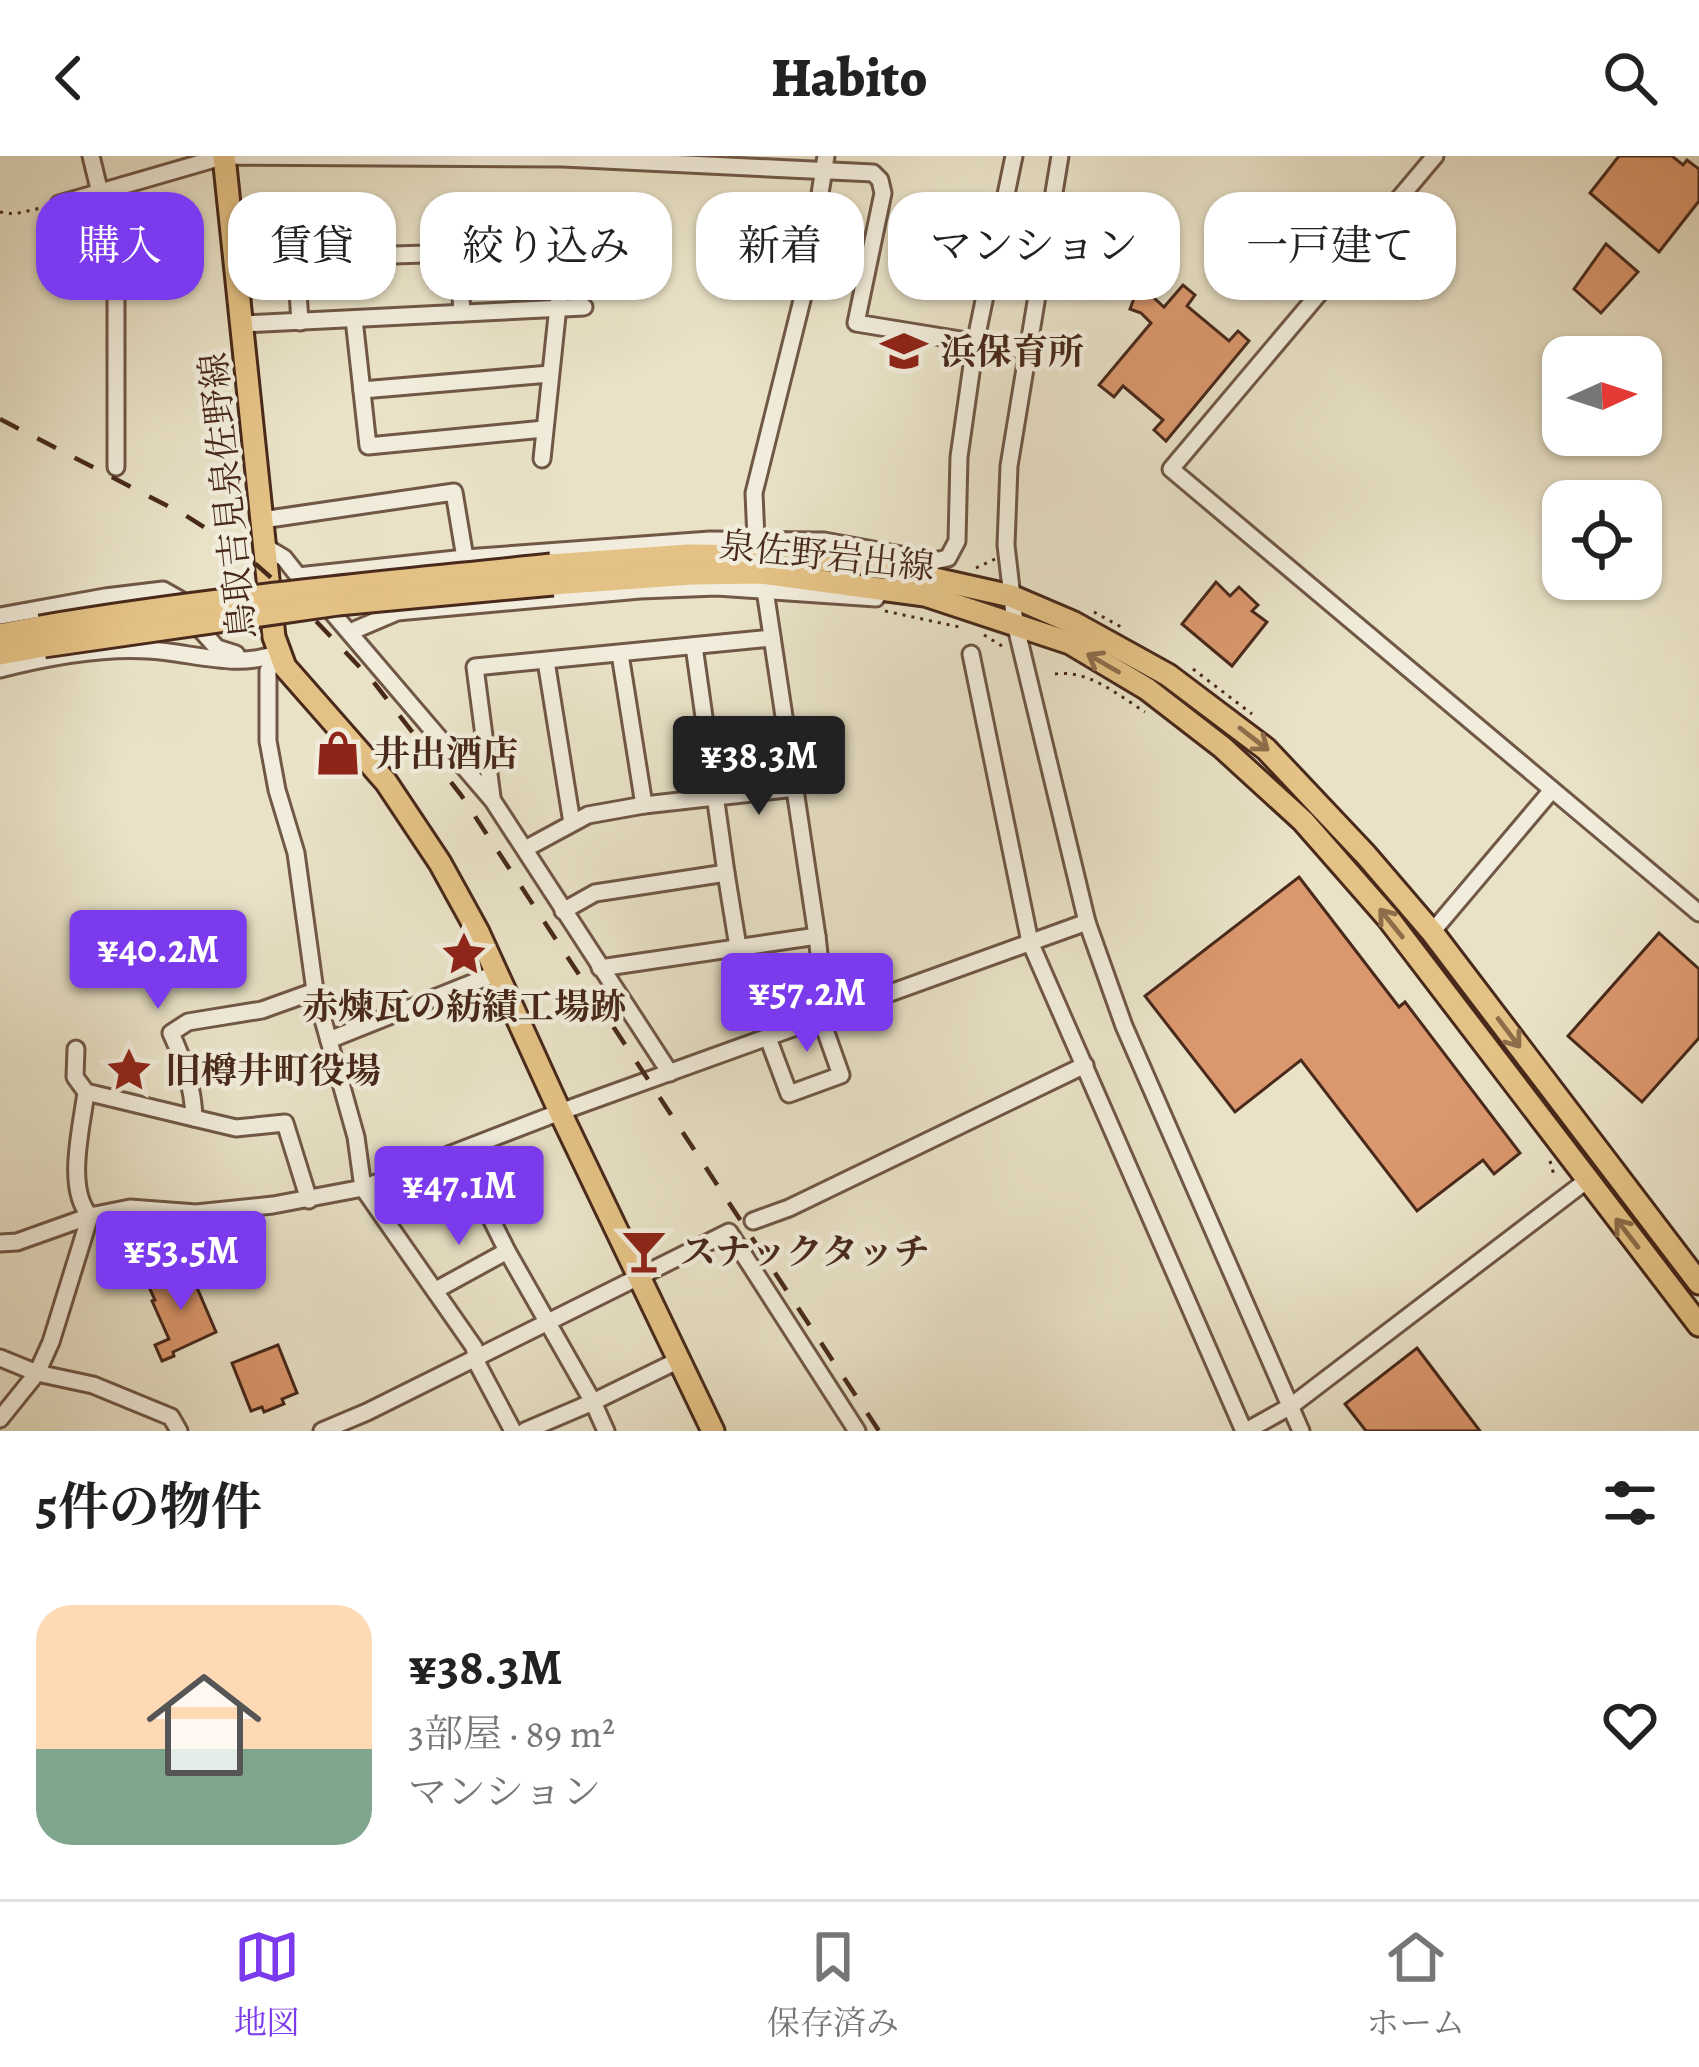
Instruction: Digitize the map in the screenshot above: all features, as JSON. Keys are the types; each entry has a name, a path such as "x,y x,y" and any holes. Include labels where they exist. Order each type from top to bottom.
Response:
{"main road":[{"name":"鳥取吉見泉佐野線","path":"224,156 278,653 285,667 386,782 440,863 497,973 712,1431"},
{"name":"泉佐野岩出線","path":"0,635 42,636 338,604 688,555 863,563 1011,596 1074,623 1168,675 1266,748 1432,932 1699,1283"},
{"name":"泉佐野岩出線","path":"552,575 760,573 863,585 1015,623 1070,644 1147,688 1222,746 1303,821 1388,918 1699,1325"},
{"name":"泉佐野岩出線","path":"0,654 42,636"}],"street":[{"path":"91,156 108,190 116,466"},
{"path":"101,192 165,165 224,156 825,163 873,173 883,193 856,322 1028,352"},
{"path":"298,576 465,558 756,538 824,541 934,561 948,558 957,541 959,457 975,344 1014,156"},
{"path":"1060,156 1009,466 1006,545 1015,623 1087,922 1124,1026 1301,1431"},
{"path":"1435,156 1172,469 1699,913"},
{"path":"756,538 754,493 805,289 825,163"},
{"path":"299,322 296,252 420,253"},
{"path":"460,300 461,313"},
{"path":"542,459 559,300"},
{"path":"242,324 584,307"},
{"path":"354,319 368,446 544,429"},
{"path":"362,390 550,374"},
{"path":"262,520 454,492 465,558"},
{"path":"265,546 284,558 493,801 670,1073"},
{"path":"350,632 398,612 640,590 717,587 945,602"},
{"path":"0,616 164,590 179,598 217,648 250,660"},
{"path":"766,590 817,936 824,1027 842,1075 789,1094 768,1039"},
{"path":"77,602 80,638 94,651"},
{"path":"159,651 186,634 192,620"},
{"path":"493,801 475,667 772,638"},
{"path":"694,646 738,947"},
{"path":"0,669 94,651 159,651 250,660 278,653"},
{"path":"278,653 268,671 268,741 296,853 315,991 356,1138 363,1188 474,1347 513,1431"},
{"path":"620,654 644,805"},
{"path":"970,654 1030,942 1245,1431 1291,1406 1586,1181"},
{"path":"546,661 572,823"},
{"path":"525,849 588,815 796,788"},
{"path":"1432,932 1552,790"},
{"path":"563,911 595,893 726,873"},
{"path":"0,1243 130,1208 196,1214 363,1188 1087,922"},
{"path":"600,968 817,936"},
{"path":"329,1040 497,973"},
{"path":"194,1118 188,1070 171,1034 188,1022 262,1010 315,991"},
{"path":"76,1049 75,1077 86,1092 236,1128 285,1123 309,1199"},
{"path":"753,1221 1084,1066"},
{"path":"86,1092 76,1170 83,1210 90,1216"},
{"path":"458,1153 606,1431"},
{"path":"0,1419 38,1372 90,1216"},
{"path":"322,1431 728,1232 857,1431"},
{"path":"436,1290 507,1251"},
{"path":"0,1358 93,1384 175,1424"},
{"path":"525,1431 680,1360"}],"path":[{"path":"0,212 36,209"},
{"path":"974,569 996,558"},
{"path":"884,611 974,630 1016,656"},
{"path":"1055,674 1092,679 1148,713"},
{"path":"1548,1152 1554,1175"}],"building":[{"path":"1619,156 1672,156 1699,169 1699,201 1659,252 1590,193"},
{"path":"1606,244 1638,272 1601,313 1574,289"},
{"path":"1183,285 1195,295 1187,306 1229,341 1238,331 1249,341 1166,441 1154,430 1163,420 1123,386 1114,397 1099,385 1151,323 1130,309 1133,300 1156,300 1164,307 1170,300 1180,300"},
{"path":"1216,582 1230,596 1239,587 1258,605 1252,611 1267,622 1232,666 1182,624"},
{"path":"1299,877 1399,1007 1405,1002 1520,1153 1494,1174 1483,1160 1417,1211 1301,1060 1235,1112 1145,996"},
{"path":"1659,933 1699,969 1699,1038 1642,1102 1568,1036"},
{"path":"189,1269 216,1332 162,1361 155,1345 169,1339 149,1287"},
{"path":"278,1345 297,1393 264,1412 262,1407 251,1411 232,1363"},
{"path":"1417,1348 1480,1431 1366,1431 1345,1404"}],"railway":[{"path":"0,419 185,515 241,551 293,597 372,680 461,795 879,1431"}],"place":[{"name":"浜保育所","path":"904,351"},
{"name":"井出酒店","path":"338,753"},
{"name":"赤煉瓦の紡績工場跡","path":"464,954"},
{"name":"旧樽井町役場","path":"129,1070"},
{"name":"スナックタッチ","path":"644,1251"}]}
